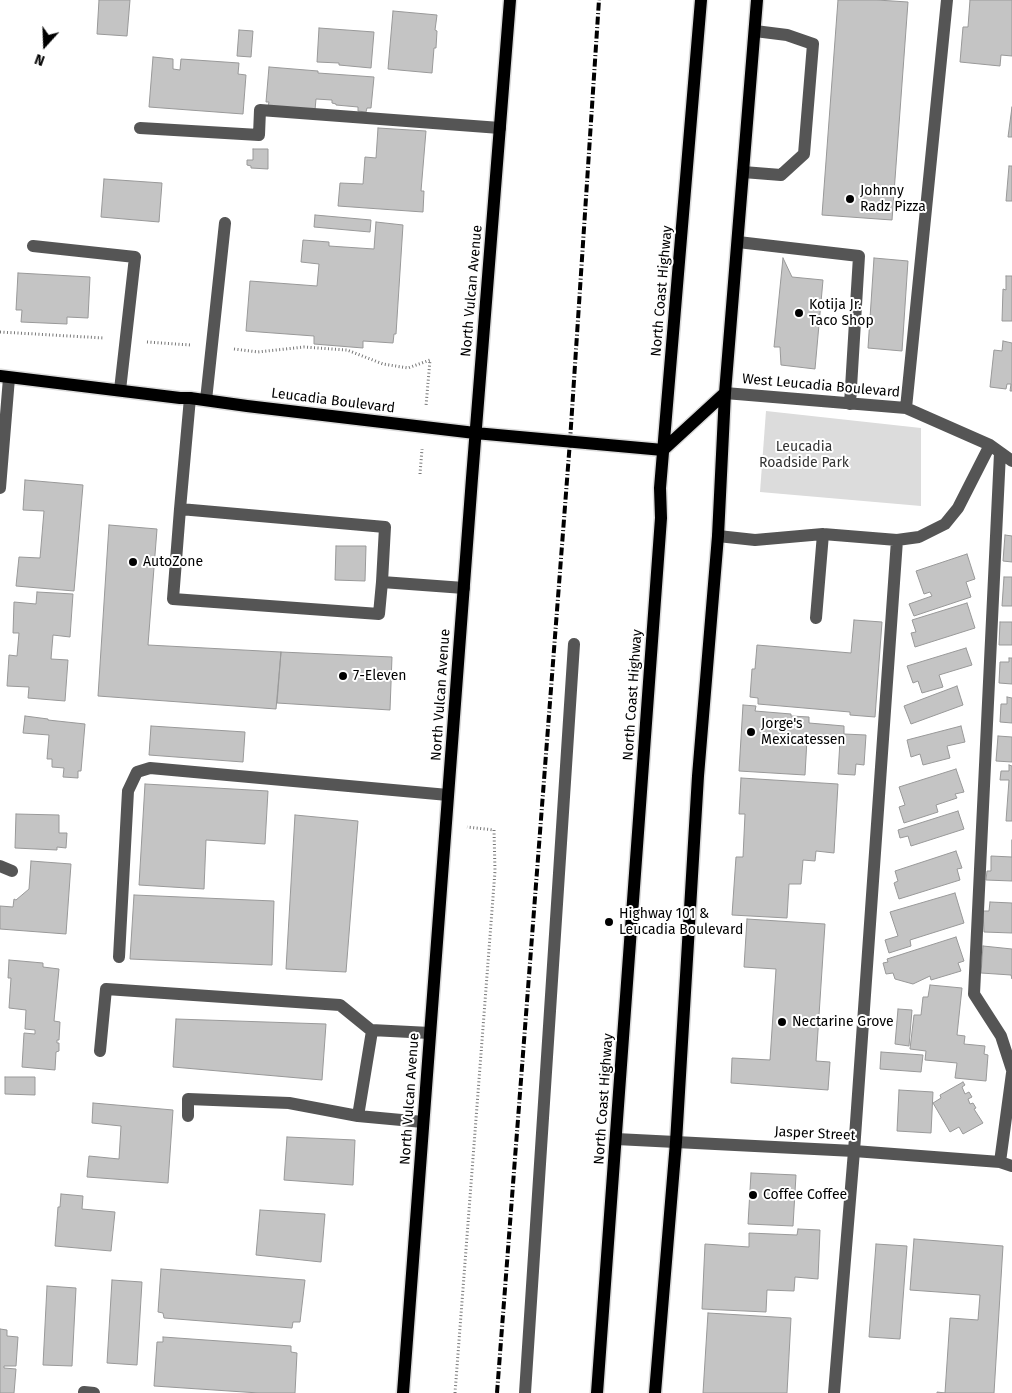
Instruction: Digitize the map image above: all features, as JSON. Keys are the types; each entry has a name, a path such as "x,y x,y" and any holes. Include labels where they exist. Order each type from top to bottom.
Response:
{"main road":[{"name":"North Vulcan Avenue","path":"403,1393 475,433 500,128 508,0"},
{"name":"North Coast Highway","path":"597,1393 661,518 660,488 701,0"},
{"path":"655,1393 676,1142 698,776 718,536 726,393 757,0"},
{"name":"Leucadia Boulevard","path":"5,377 475,433 663,450"},
{"name":"West Leucadia Boulevard","path":"663,450 726,393"}],"street":[{"path":"906,408 947,0"},
{"path":"743,172 782,175 804,154 813,44 788,35 755,31"},
{"path":"140,128 259,136 260,110 500,128"},
{"path":"206,400 225,223"},
{"path":"738,242 859,256 850,404"},
{"path":"33,246 135,257 120,390"},
{"path":"0,488 5,377"},
{"name":"West Leucadia Boulevard","path":"726,393 906,408 990,445 1012,461"},
{"path":"180,509 385,527 379,614 174,599 180,509 190,398"},
{"path":"718,536 755,540 822,534 897,540 919,537 945,524 958,508 990,445"},
{"path":"1000,453 974,994 1001,1036 1012,1072 1006,1164"},
{"path":"816,618 822,534"},
{"path":"834,1393 854,1151 897,540"},
{"path":"382,582 464,588"},
{"path":"525,1393 574,644"},
{"path":"119,957 128,791 137,772 150,768 448,795"},
{"path":"0,866 12,871"},
{"path":"100,1051 106,989 340,1005 371,1030 430,1033"},
{"path":"358,1116 371,1030"},
{"path":"188,1116 188,1098 289,1103 358,1116 424,1122"},
{"name":"Jasper Street","path":"616,1139 854,1151 1006,1164"}],"path":[{"path":"0,332 211,346 258,352 304,347 347,350 383,364 408,368 430,360 420,474"},
{"path":"446,824 494,830 495,871 455,1393"}],"green space":[{"name":"Leucadia Roadside Park","path":"766,411 921,428 921,506 760,492"}],"building":[{"path":"99,0 130,0 127,36 97,34"},
{"path":"838,0 908,2 892,220 822,215"},
{"path":"970,0 1012,0 1012,56 1001,55 1000,66 960,62 963,27 968,27"},
{"path":"393,11 437,15 435,30 437,31 436,48 434,48 432,73 388,69"},
{"path":"319,28 374,32 371,68 317,62"},
{"path":"239,30 253,31 251,57 237,56"},
{"path":"153,57 173,59 173,69 180,70 181,59 239,63 238,74 246,75 243,114 149,107"},
{"path":"269,67 374,77 371,108 367,108 366,112 358,111 358,107 336,105 332,103 332,100 316,99 315,110 268,106 269,102 266,102"},
{"path":"1012,107 1012,137 1008,137"},
{"path":"378,128 426,131 421,191 424,191 423,212 338,206 340,183 363,184 365,157 376,158"},
{"path":"253,149 268,149 268,169 251,168 251,166 247,165 247,160 253,160"},
{"path":"1009,166 1012,166 1012,201 1006,201"},
{"path":"104,179 162,183 159,222 101,217"},
{"path":"315,215 371,220 370,232 314,227"},
{"path":"376,222 403,225 396,334 394,334 393,343 363,341 363,348 314,344 314,336 246,331 250,281 317,286 319,264 301,262 303,240 329,242 329,246 374,249"},
{"name":"Kotija Jr. Taco Shop","path":"783,258 792,277 823,280 815,369 781,365 780,347 774,347"},
{"path":"874,258 908,261 902,351 868,348"},
{"path":"18,273 90,277 88,318 67,317 67,324 21,322 22,310 16,310"},
{"path":"1006,276 1012,276 1012,321 1002,321 1003,289 1006,290"},
{"path":"1003,341 1012,343 1012,391 1010,391 1011,384 1007,384 1006,389 990,387 994,350 1002,351"},
{"path":"25,480 83,485 74,591 16,586 19,557 40,558 44,511 23,510"},
{"path":"109,525 157,529 148,645 281,652 276,709 98,696"},
{"path":"1005,535 1012,536 1012,562 1003,561"},
{"path":"336,546 366,546 365,581 335,580"},
{"path":"967,554 975,579 966,582 971,597 914,616 909,604 932,596 930,592 924,594 916,571"},
{"path":"1004,577 1012,577 1012,606 1002,606"},
{"path":"37,592 73,594 70,637 53,635 51,659 68,660 65,701 28,698 29,687 7,686 9,655 17,656 19,633 13,633 14,602 36,604"},
{"path":"967,603 975,628 915,647 911,633 916,632 912,620"},
{"path":"854,620 882,622 875,717 850,715 850,712 758,704 758,698 750,697 752,669 755,669 757,645 851,653"},
{"path":"1000,622 1012,622 1012,645 999,645"},
{"path":"966,648 972,665 939,675 943,687 922,693 918,681 913,683 907,666"},
{"path":"281,652 392,657 390,710 277,703"},
{"path":"1009,658 1012,658 1012,684 999,683 1000,662 1009,662"},
{"path":"957,686 963,705 911,724 904,706"},
{"path":"1007,697 1012,698 1012,723 1000,722 1001,704 1007,704"},
{"path":"743,705 756,706 755,711 809,717 809,723 844,726 844,734 866,735 864,765 856,764 855,775 838,774 840,741 807,739 805,775 739,771"},
{"path":"25,716 85,724 81,771 78,771 78,778 63,777 64,768 52,767 52,759 47,759 49,735 23,733"},
{"path":"151,726 245,732 243,762 149,755"},
{"path":"961,726 965,742 947,746 950,758 923,765 920,754 911,757 907,740"},
{"path":"998,736 1012,737 1012,762 996,761"},
{"path":"1009,765 1012,766 1012,821 1006,821 1009,780 1000,780 1001,771 1009,771"},
{"path":"956,769 964,792 955,794 957,798 936,805 938,812 904,823 899,807 905,805 899,787"},
{"path":"741,778 838,784 834,853 816,851 815,861 803,860 801,884 789,884 787,918 732,915 736,857 743,857 745,814 739,814"},
{"path":"145,784 268,791 265,844 206,840 204,889 139,885"},
{"path":"958,811 964,829 911,846 908,836 900,838 898,830"},
{"path":"16,814 59,815 59,833 67,833 66,848 57,847 57,850 15,848"},
{"path":"295,815 358,821 346,972 286,969"},
{"path":"956,851 962,868 957,869 960,880 899,899 894,883 898,881 895,871"},
{"path":"991,856 1012,857 1012,881 986,880 987,871 991,871"},
{"path":"31,861 71,864 66,934 0,929 0,906 13,907 14,899 16,900 29,889"},
{"path":"955,893 964,923 910,940 911,946 889,953 885,940 898,936 890,912"},
{"path":"134,895 274,901 272,965 130,959"},
{"path":"990,902 1012,903 1012,933 984,932 983,911 989,911"},
{"path":"747,919 825,924 816,1061 830,1062 828,1090 731,1083 732,1058 770,1060 776,969 744,967"},
{"path":"956,937 964,961 958,963 961,971 931,980 930,976 913,984 895,979 893,973 886,974 883,963 888,962 887,959"},
{"path":"983,946 1012,949 1012,979 1011,975 981,973"},
{"path":"9,960 43,963 43,967 59,969 54,1021 60,1022 59,1040 57,1040 59,1051 56,1052 55,1070 22,1067 24,1033 35,1034 35,1030 25,1029 26,1010 9,1008 11,978 8,978"},
{"path":"930,985 962,988 957,1035 965,1036 964,1044 985,1046 984,1054 988,1055 986,1081 955,1078 957,1063 925,1060 926,1051 910,1049 914,1015 921,1015 923,997 928,997"},
{"path":"898,1009 912,1010 909,1046 895,1044"},
{"path":"176,1019 326,1024 322,1080 173,1067"},
{"path":"881,1052 923,1055 921,1072 880,1069"},
{"path":"5,1077 35,1077 35,1095 5,1094"},
{"path":"963,1082 965,1085 962,1087 965,1094 969,1092 972,1097 968,1099 970,1104 973,1103 976,1108 974,1109 983,1123 963,1134 959,1127 950,1132 933,1103 941,1098 940,1095"},
{"path":"899,1090 933,1092 931,1133 897,1131"},
{"path":"93,1103 173,1110 168,1183 87,1177 89,1156 119,1159 121,1126 92,1123"},
{"path":"287,1137 355,1140 353,1185 284,1180"},
{"path":"751,1173 796,1175 793,1226 748,1224"},
{"path":"61,1194 83,1196 82,1209 115,1212 111,1251 55,1246"},
{"path":"260,1210 325,1214 321,1262 256,1255"},
{"path":"798,1229 820,1230 818,1279 795,1277 794,1291 767,1290 766,1312 702,1309 705,1244 749,1247 749,1233 797,1235"},
{"path":"914,1239 1003,1246 994,1393 945,1393 950,1318 978,1320 980,1295 910,1290"},
{"path":"876,1244 907,1246 900,1339 869,1337"},
{"path":"161,1269 305,1280 300,1322 293,1322 292,1328 164,1318 163,1313 158,1312"},
{"path":"112,1280 142,1282 137,1365 107,1363"},
{"path":"47,1286 76,1288 72,1366 43,1365"},
{"path":"708,1313 791,1318 787,1393 703,1393"},
{"path":"0,1329 7,1330 7,1336 18,1337 16,1366 4,1366 4,1368 16,1369 14,1393 0,1393"},
{"path":"163,1337 291,1346 291,1352 297,1353 295,1393 259,1393 154,1386 157,1342 163,1342"}],"railway":[{"path":"497,1393 570,441 599,0"}],"place":[{"name":"Johnny Radz Pizza","path":"850,199"},
{"name":"Kotija Jr. Taco Shop","path":"799,313"},
{"name":"AutoZone","path":"133,562"},
{"name":"7-Eleven","path":"343,676"},
{"name":"Jorge's Mexicatessen","path":"751,732"},
{"name":"Highway 101 & Leucadia Boulevard","path":"609,922"},
{"name":"Nectarine Grove","path":"782,1022"},
{"name":"Coffee Coffee","path":"753,1195"}]}
